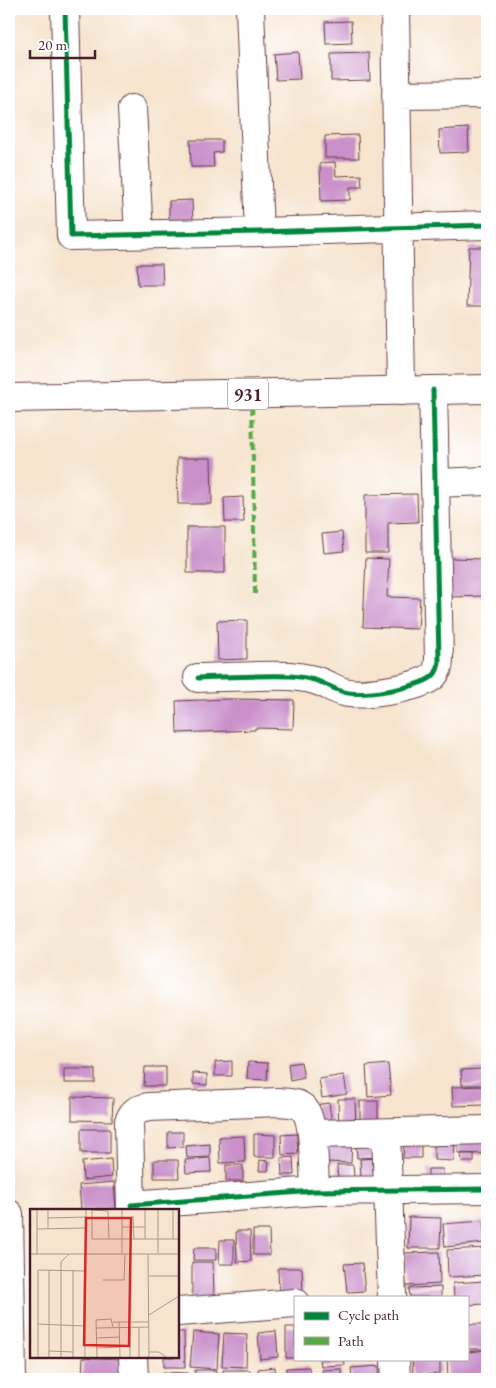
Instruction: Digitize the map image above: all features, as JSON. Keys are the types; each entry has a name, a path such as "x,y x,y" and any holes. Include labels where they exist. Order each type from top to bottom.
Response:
{"main road":[{"path":"65,9 71,236 487,225"},
{"path":"250,9 258,232"},
{"path":"395,9 401,390"},
{"path":"396,94 487,94"},
{"path":"132,109 139,234"},
{"name":"931","path":"9,398 487,389"},
{"path":"198,678 290,676 319,681 344,692 358,694 412,686 433,676 439,667 440,659 433,390"},
{"path":"435,483 487,481"},
{"path":"315,1191 312,1134 308,1115 304,1108 295,1103 148,1107 138,1109 129,1121 132,1208 315,1191 487,1189"},
{"path":"312,1134 487,1130"},
{"path":"386,1133 392,1296"},
{"path":"9,1214 12,1379"},
{"path":"179,1312 294,1303"},
{"path":"133,1358 134,1379"},
{"path":"395,1360 396,1379"}],"building":[{"path":"351,21 352,43 326,44 325,22"},
{"path":"298,52 300,79 276,80 274,54"},
{"path":"369,53 370,80 331,81 331,54"},
{"path":"468,128 469,152 440,153 439,130"},
{"path":"358,135 359,158 325,158 325,136"},
{"path":"190,140 222,140 222,152 213,153 214,167 191,167"},
{"path":"335,162 336,176 361,175 362,187 350,187 350,200 321,201 320,163"},
{"path":"192,200 193,221 169,222 169,201"},
{"path":"469,247 487,247 487,306 467,306"},
{"path":"137,264 162,264 163,285 138,285"},
{"path":"177,458 211,458 212,504 178,504"},
{"path":"417,494 418,522 388,523 388,553 365,553 365,495"},
{"path":"243,497 244,522 225,522 224,498"},
{"path":"187,527 225,527 225,573 187,573"},
{"path":"342,532 344,551 324,553 322,534"},
{"path":"366,558 389,559 387,597 420,598 418,629 363,627"},
{"path":"450,558 487,559 487,596 450,597"},
{"path":"247,620 247,659 218,660 217,621"},
{"path":"229,699 294,700 293,729 255,728 255,730 177,733 176,701"},
{"path":"232,1061 232,1076 215,1076 215,1062"},
{"path":"248,1062 268,1063 267,1080 247,1079"},
{"path":"301,1062 304,1078 290,1081 288,1064"},
{"path":"388,1064 391,1095 368,1097 366,1066"},
{"path":"145,1067 166,1067 166,1086 144,1086"},
{"path":"64,1069 95,1069 95,1083 64,1083"},
{"path":"483,1069 483,1085 462,1085 461,1070"},
{"path":"193,1073 207,1074 207,1085 193,1084"},
{"path":"344,1075 347,1094 322,1098 319,1079"},
{"path":"485,1086 485,1105 453,1106 452,1087"},
{"path":"72,1097 113,1098 112,1121 72,1120"},
{"path":"338,1099 355,1099 356,1130 339,1130"},
{"path":"360,1101 378,1101 378,1127 360,1128"},
{"path":"329,1103 332,1123 318,1125 315,1105"},
{"path":"81,1129 110,1129 110,1153 81,1153"},
{"path":"168,1132 183,1132 183,1147 168,1148"},
{"path":"254,1134 275,1135 275,1157 254,1157"},
{"path":"297,1134 298,1154 282,1155 281,1135"},
{"path":"244,1136 245,1162 220,1163 219,1137"},
{"path":"326,1140 352,1141 351,1163 325,1162"},
{"path":"434,1140 455,1141 454,1161 434,1160"},
{"path":"378,1142 379,1157 357,1158 356,1143"},
{"path":"458,1142 486,1142 485,1154 458,1153"},
{"path":"404,1143 421,1143 421,1158 403,1158"},
{"path":"210,1144 210,1157 187,1158 186,1146"},
{"path":"461,1154 474,1154 474,1162 462,1162"},
{"path":"293,1157 294,1175 282,1175 281,1158"},
{"path":"210,1158 211,1172 186,1173 185,1160"},
{"path":"378,1158 379,1176 361,1177 360,1159"},
{"path":"111,1159 112,1177 83,1180 82,1162"},
{"path":"154,1160 178,1160 179,1178 154,1178"},
{"path":"260,1160 269,1161 268,1171 259,1171"},
{"path":"226,1165 243,1165 243,1181 226,1181"},
{"path":"337,1165 353,1165 355,1187 338,1188"},
{"path":"428,1169 443,1169 443,1188 428,1188"},
{"path":"114,1182 116,1209 81,1209 79,1185"},
{"path":"409,1217 441,1218 440,1248 408,1248"},
{"path":"483,1221 485,1243 445,1247 443,1224"},
{"path":"253,1230 269,1230 270,1255 253,1255"},
{"path":"236,1231 250,1231 251,1261 237,1262"},
{"path":"220,1240 234,1240 234,1264 219,1264"},
{"path":"194,1248 216,1248 216,1260 193,1260"},
{"path":"486,1248 487,1275 448,1277 447,1250"},
{"path":"439,1252 440,1284 406,1286 404,1253"},
{"path":"192,1262 213,1262 214,1298 192,1298"},
{"path":"362,1263 365,1291 347,1292 344,1264"},
{"path":"278,1268 302,1268 303,1295 279,1296"},
{"path":"484,1281 486,1304 468,1305 468,1296 454,1296 453,1283"},
{"path":"441,1287 441,1296 410,1296 409,1288"},
{"path":"468,1324 487,1324 487,1349 468,1349"},
{"path":"286,1327 294,1327 294,1358 286,1358"},
{"path":"276,1331 278,1357 260,1359 258,1333"},
{"path":"179,1332 184,1332 185,1367 164,1367 164,1358 179,1358"},
{"path":"193,1332 219,1334 217,1369 190,1367"},
{"path":"224,1333 247,1334 246,1367 222,1366"},
{"path":"487,1350 487,1376 448,1379 447,1360 468,1360 468,1352"},
{"path":"83,1358 120,1359 119,1379 82,1377"},
{"path":"320,1360 344,1360 345,1365 321,1366"},
{"path":"412,1360 440,1360 440,1374 413,1375"},
{"path":"379,1366 380,1379 352,1379 351,1368"},
{"path":"275,1367 276,1379 259,1379 258,1369"},
{"path":"309,1367 310,1379 287,1379 286,1368"},
{"path":"341,1369 342,1379 323,1379 322,1370"},
{"path":"195,1370 216,1370 216,1379 195,1379"},
{"path":"223,1370 250,1370 250,1379 223,1379"},
{"path":"163,1372 188,1373 188,1379 163,1379"}],"marked path":[{"path":"252,394 255,594"}],"cycle path":[{"path":"65,9 71,236 487,225"},
{"path":"198,678 290,676 313,680 344,692 364,693 403,688 426,680 435,674 439,659 433,390"},
{"path":"131,1205 315,1191 487,1189"}]}
